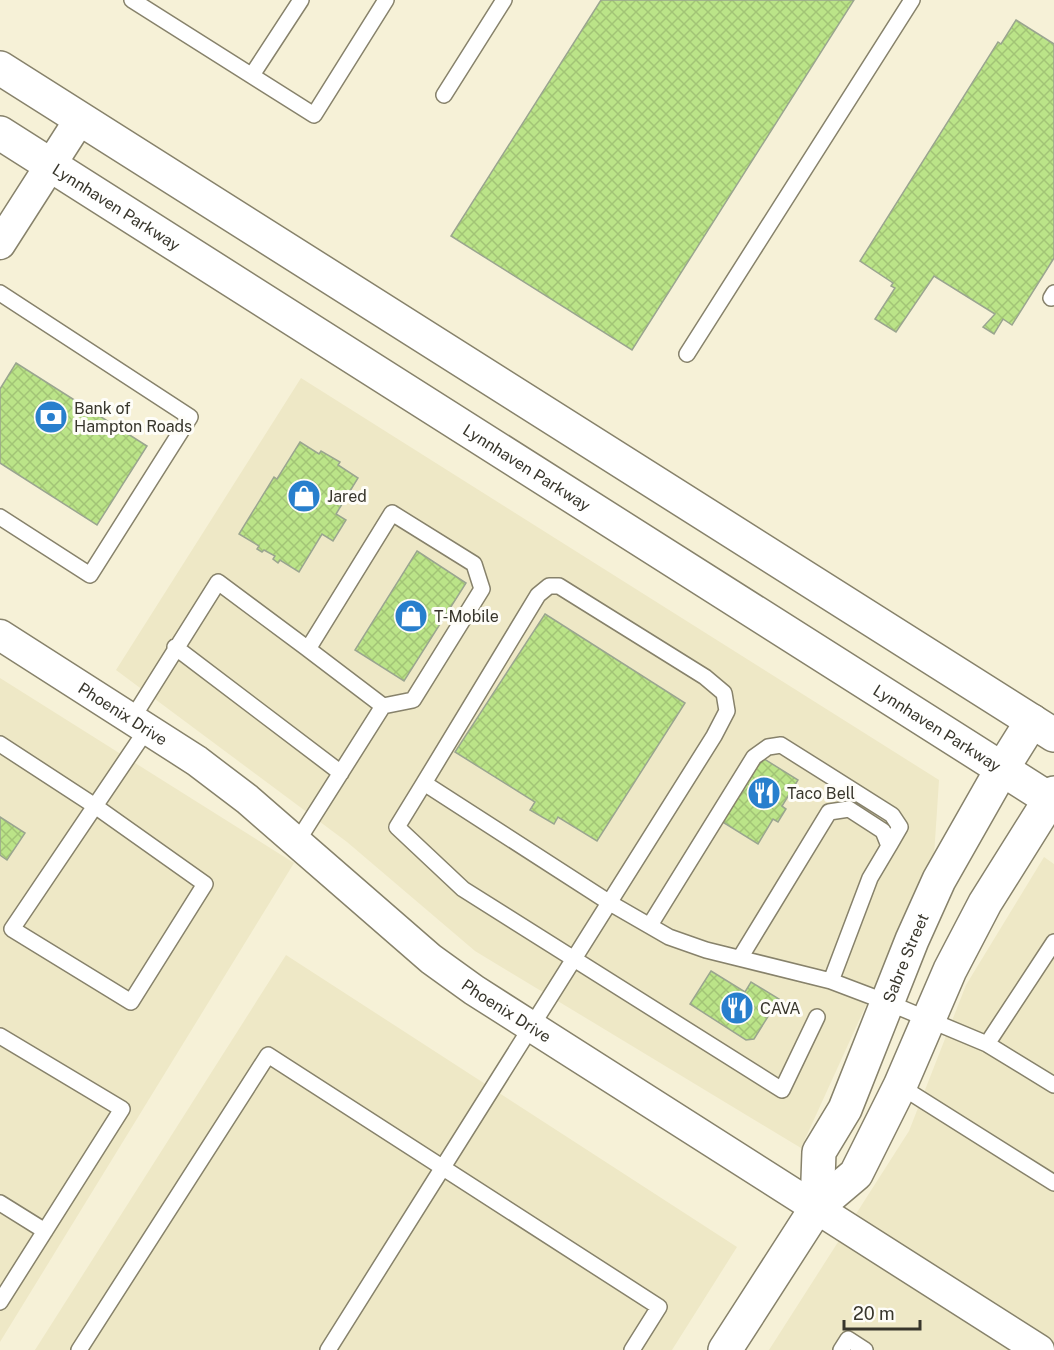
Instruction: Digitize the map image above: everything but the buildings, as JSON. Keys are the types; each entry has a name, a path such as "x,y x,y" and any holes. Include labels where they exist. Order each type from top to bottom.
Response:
{"main road":[{"path":"0,68 1043,728"},
{"name":"Lynnhaven Parkway","path":"0,133 1002,769 1053,799"},
{"name":"Sabre Street","path":"817,1207 819,1152 845,1109 889,1003 912,940 939,880 1002,769 1043,728"},
{"path":"725,1350 817,1207 856,1174 900,1086 950,970 985,903 1053,799"}],"street":[{"path":"0,244 80,119"},
{"name":"Phoenix Drive","path":"0,635 197,761 247,799 431,959 474,990 1039,1350"}],"lane":[{"path":"132,0 314,115 386,0"},
{"path":"252,75 301,0"},
{"path":"444,95 504,0"},
{"path":"687,354 912,0"},
{"path":"0,293 190,417 90,575 0,517"},
{"path":"297,842 383,706 413,700 482,589 474,564 392,513 308,649"},
{"path":"0,744 95,806 205,884 131,1002 12,929 95,806 139,724 175,647 218,582 383,706"},
{"path":"328,1350 532,1026 575,959 610,903 714,736 727,711 724,693 705,677 560,586 549,586 538,595 397,828 463,889 575,959 782,1090 817,1017"},
{"path":"175,647 341,773"},
{"path":"650,926 754,757 768,747 781,745 892,815 900,827 870,878 831,981"},
{"path":"424,783 610,903 669,937 697,947 831,981 889,1003 987,1044 1054,1085"},
{"path":"740,958 829,812 849,809 883,831 889,846"},
{"path":"987,1044 1054,942"},
{"path":"0,1036 122,1108 0,1302"},
{"path":"79,1350 268,1054 659,1307 632,1350"},
{"path":"900,1086 1054,1183"},
{"path":"0,1203 45,1231"},
{"path":"841,1350 848,1339 865,1350"}],"shaded area":[{"path":"301,378 939,780 934,856 801,1148 475,951 347,842 116,670"},
{"path":"0,678 294,863 0,1342"},
{"path":"1044,857 1054,864 1054,1350 769,1350 909,1131 966,985"},
{"path":"286,955 737,1247 672,1350 35,1350"}],"place":[{"name":"Bank of Hampton Roads","path":"51,417"},
{"name":"Jared","path":"304,496"},
{"name":"T-Mobile","path":"411,616"},
{"name":"Taco Bell","path":"764,793"},
{"name":"CAVA","path":"737,1008"}]}
